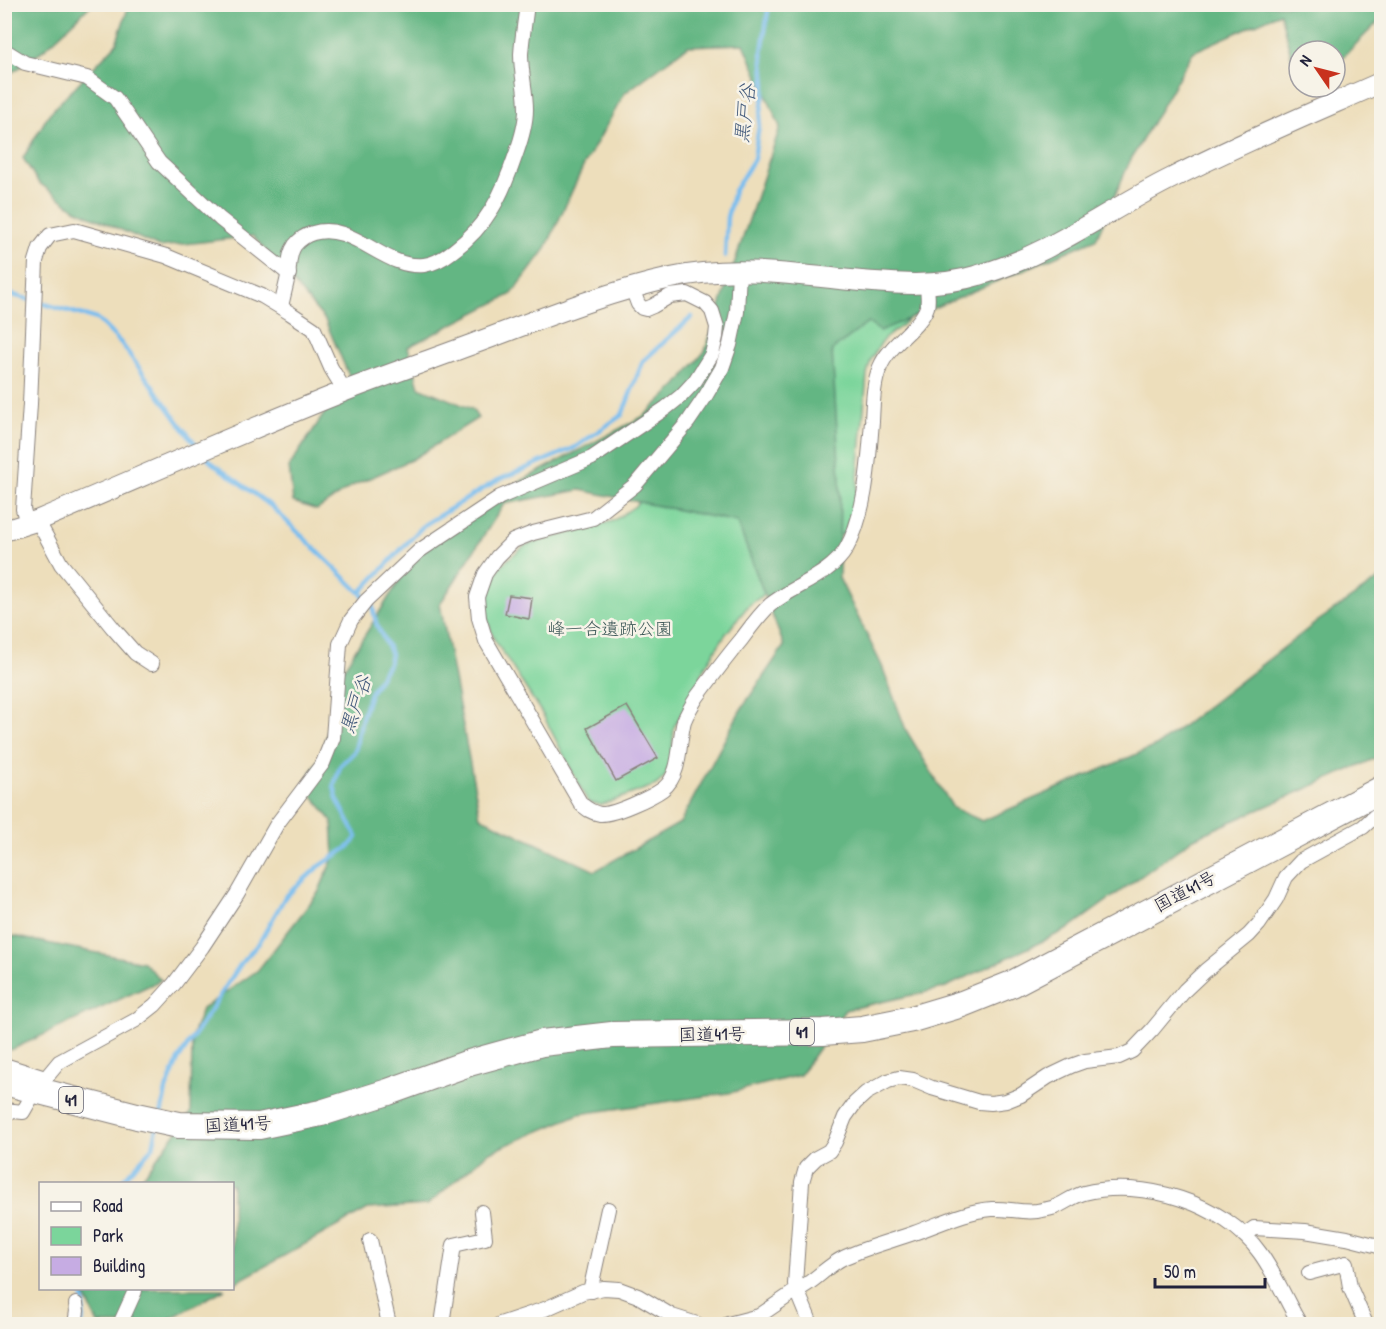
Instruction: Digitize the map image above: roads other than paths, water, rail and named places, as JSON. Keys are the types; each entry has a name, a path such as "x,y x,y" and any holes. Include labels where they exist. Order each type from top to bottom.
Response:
{"highway":[{"name":"国道41号","path":"4,1082 40,1084 137,1116 179,1125 259,1126 321,1113 469,1063 542,1043 612,1035 823,1032 862,1029 962,1005 1012,984 1382,789"}],"street":[{"path":"281,307 289,274 289,258 295,245 306,235 324,229 337,231 406,264 424,266 442,260 464,243 481,225 499,196 516,154 524,125 526,109 521,55 527,4"},
{"path":"4,50 25,63 87,78 115,98 159,162 220,219 289,274"},
{"path":"4,531 33,522 345,391 632,288 674,277 706,272 788,273 869,282 927,285 973,277 1004,267 1034,255 1074,234 1173,177 1382,82"},
{"path":"152,663 135,652 61,564 41,527 33,522 23,509 30,404 34,283 40,248 50,235 74,230 166,256 262,296 314,329 331,368 345,391"},
{"path":"739,272 737,312 730,345 722,368 688,422 635,485 593,518 533,533 513,541 497,557 485,574 477,597 479,618 486,641 581,804 589,811 601,814 612,813 652,796 665,787 673,776 677,763 685,719 696,699 726,658 771,605 832,565 846,550 859,515 865,487 874,390 879,368 887,353 916,324 926,310 927,285"},
{"path":"4,1110 23,1112 40,1084 59,1062 136,1020 155,1005 202,947 237,894 277,824 323,763 333,738 340,644 351,620 366,601 419,551 500,497 592,458 666,408 695,381 712,354 716,338 717,327 712,311 705,303 687,294 670,296 646,309 642,308 632,288"},
{"path":"811,1324 795,1284 802,1182 806,1168 816,1158 829,1151 835,1142 844,1117 866,1092 899,1078 913,1080 979,1102 1006,1101 1021,1095 1048,1077 1071,1066 1085,1061 1119,1057 1132,1051 1198,977 1259,924 1276,899 1286,877 1301,861 1363,827 1382,813"},
{"path":"4,1065 40,1084"},
{"path":"728,1324 759,1316 797,1290 808,1286 843,1257 968,1213 993,1208 1038,1211 1055,1207 1084,1193 1115,1189 1139,1190 1177,1197 1230,1223 1244,1234 1260,1252 1300,1324"},
{"path":"592,1291 608,1209"},
{"path":"442,1324 454,1245 484,1238 482,1212"},
{"path":"1244,1234 1254,1228 1305,1231 1382,1247"},
{"path":"370,1240 389,1324"},
{"path":"1309,1273 1346,1263 1350,1287 1366,1324"},
{"path":"500,1324 545,1310 583,1292 604,1288 619,1289 638,1296 672,1316 697,1324"},
{"path":"120,1324 135,1291"},
{"path":"75,1324 76,1304"}],"waterway":[{"name":"黒戸谷","path":"725,256 727,217 734,191 754,159 765,85 762,52 769,4"},
{"path":"4,297 13,295 97,319 121,343 197,446"},
{"name":"黒戸谷","path":"361,592 424,525 496,481 574,448 622,415 643,361 692,317"},
{"name":"黒戸谷","path":"161,1114 166,1090 178,1060 242,962 259,943 285,897 317,868 350,846 357,837 337,799 334,786 340,766 355,751 370,693 389,663 391,654 376,623 372,604 271,506 211,462 205,454"},
{"name":"黒戸谷","path":"121,1182 153,1147 157,1128"},
{"name":"黒戸谷","path":"81,1290 84,1303 82,1324"}],"park label":[{"name":"峰一合遺跡公園","path":"610,628"}]}
